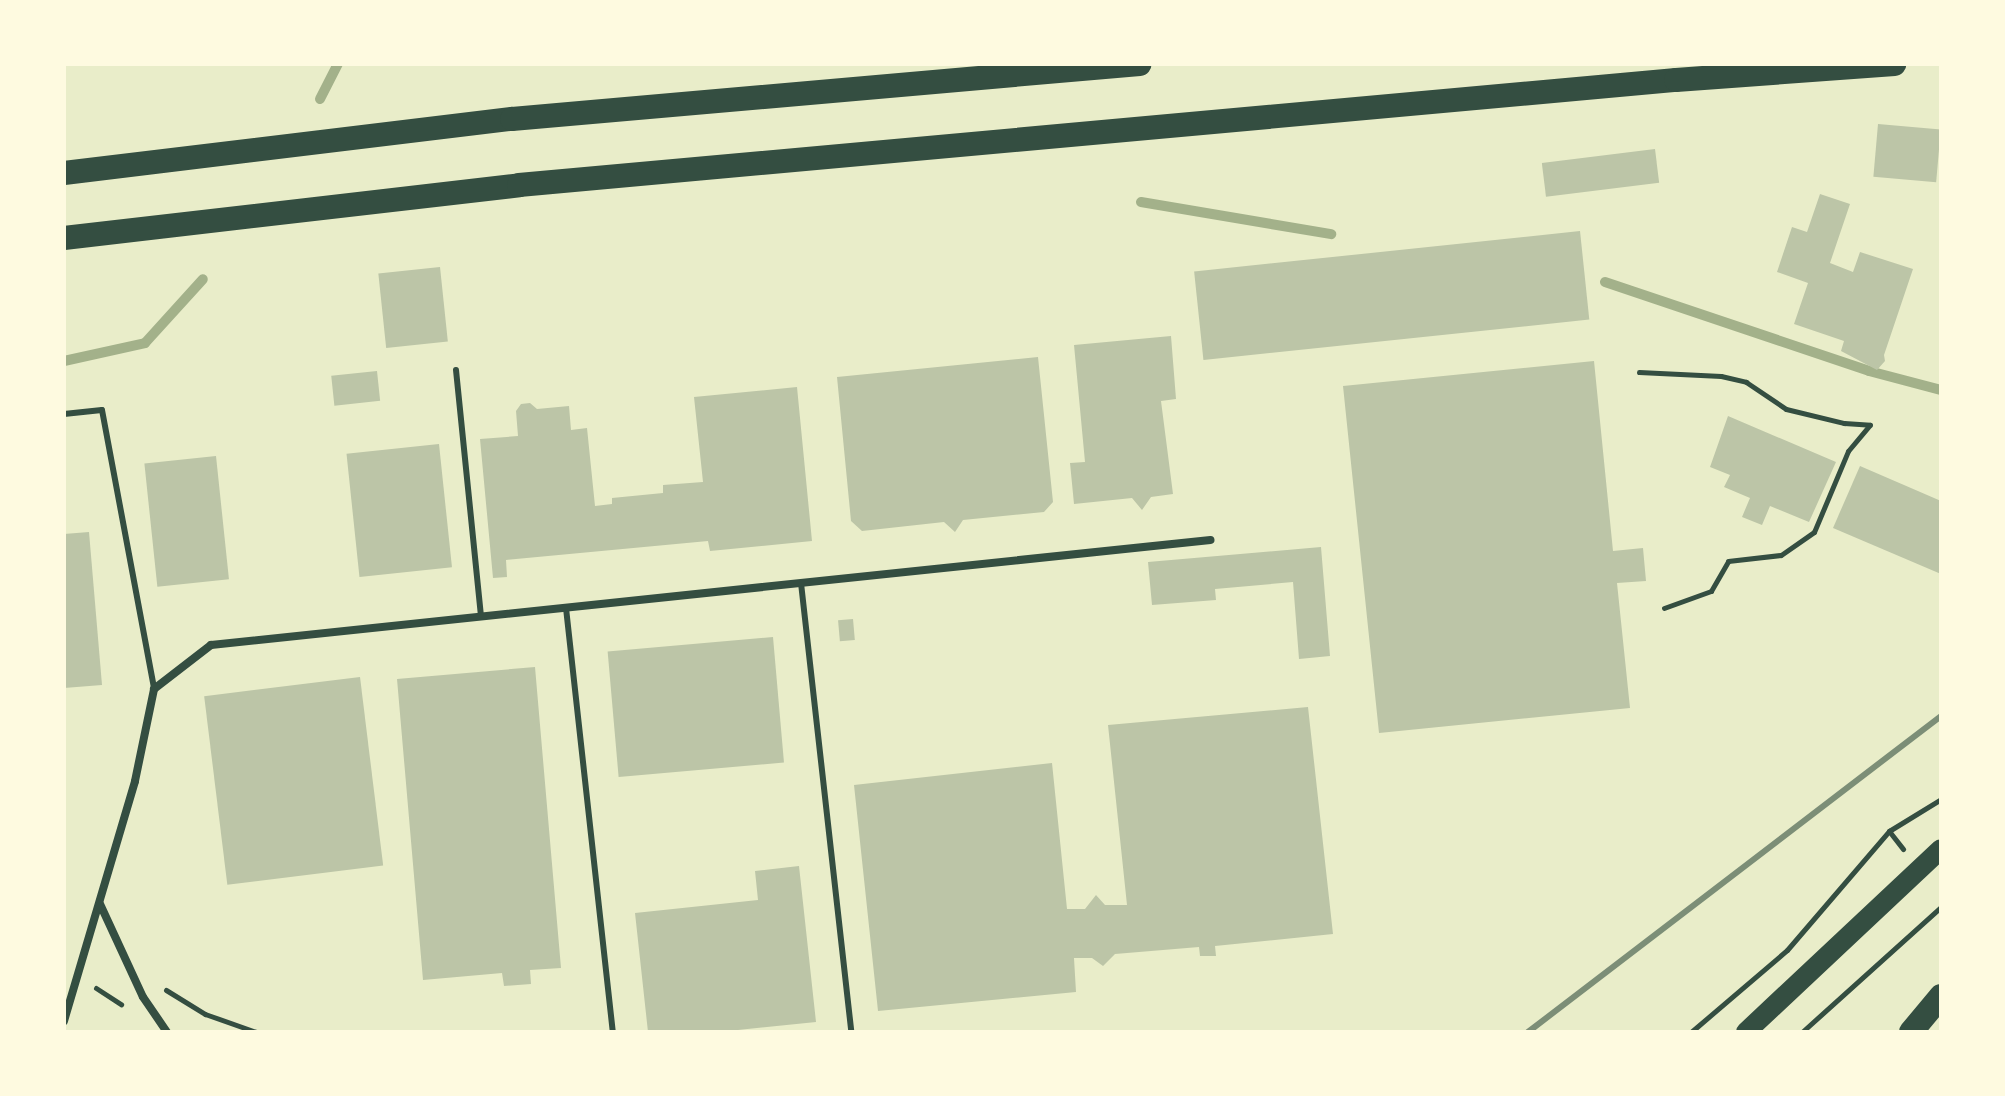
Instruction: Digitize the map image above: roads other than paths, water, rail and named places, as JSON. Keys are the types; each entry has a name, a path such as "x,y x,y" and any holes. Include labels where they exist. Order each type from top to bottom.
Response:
{"highway":[{"path":"64,173 512,119 1140,64"},
{"path":"64,238 535,183 1676,80 1894,64"},
{"path":"1911,1032 1941,996"}],"main road":[{"path":"1746,1032 1941,849"}],"street":[{"path":"64,1021 135,781 154,689 211,645 1210,540"},
{"path":"99,903 143,997 167,1032"}],"lane":[{"path":"456,370 481,617"},
{"path":"64,414 102,410 154,689"},
{"path":"801,583 851,1032"},
{"path":"566,608 613,1032"}],"waterway":[{"path":"320,99 338,64"},
{"path":"1141,202 1331,234"},
{"path":"64,361 145,343 203,279"},
{"path":"1605,282 1869,371 1941,390"}],"railway":[{"path":"1528,1032 1941,716"}]}
